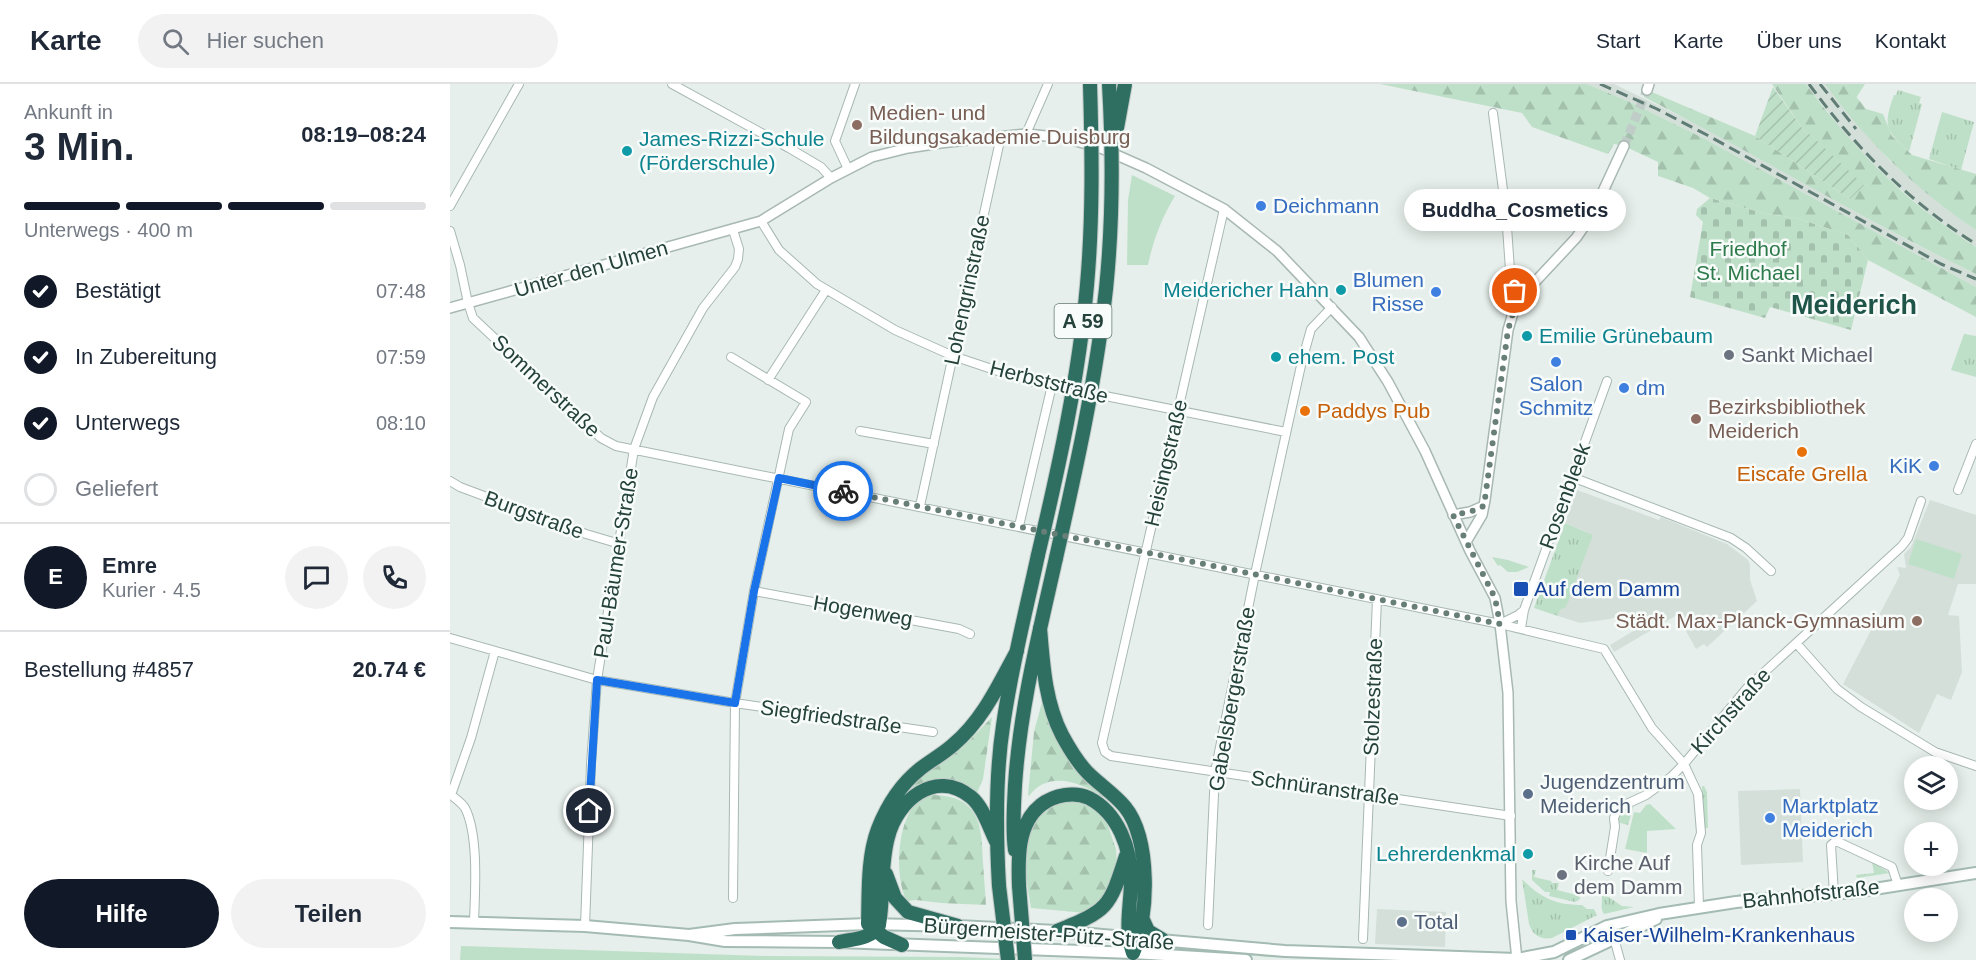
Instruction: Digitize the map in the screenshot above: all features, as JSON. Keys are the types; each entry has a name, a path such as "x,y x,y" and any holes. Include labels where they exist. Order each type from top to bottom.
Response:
{"highway":[{"name":"A 59","path":"1008,960 999,886 997,843 1002,728 1070,409 1087,285 1092,164 1090,84"},
{"name":"A 59","path":"1025,960 1018,857 1014,836 1018,751 1028,681 1085,424 1097,357 1106,288 1111,220 1112,157 1109,84"},
{"path":"1112,157 1125,84"},
{"path":"1040,628 1048,696 1061,733 1072,753 1090,775 1127,809 1137,827 1143,852 1143,921 1148,931 1163,940"},
{"path":"874,927 872,853 877,831 892,800 918,771 953,745 975,722 993,696 1017,651"},
{"path":"839,942 870,935 874,927 882,908 888,837 900,810 909,799 929,788 943,786 959,790 972,798 980,808 997,843"},
{"path":"1018,857 1026,823 1034,811 1046,801 1064,795 1085,796 1100,805 1118,825 1125,840 1131,880 1133,953"},
{"path":"1057,931 1092,916 1108,903 1114,895 1127,854"},
{"path":"884,868 895,898 908,912 958,926"},
{"path":"1134,937 1143,921"},
{"path":"874,927 902,945"}],"main road":[{"name":"Bahnhofstraße","path":"1517,959 1554,952 1606,926 1638,918 1699,907 1761,899 1834,894 1976,873"},
{"name":"Bahnhofstraße","path":"1569,960 1644,924 1681,910"},
{"name":"Bürgermeister-Pütz-Straße","path":"450,922 585,926 688,935 725,941 839,942 1133,953 1246,960"},
{"name":"Bürgermeister-Pütz-Straße","path":"688,935 735,929 958,926 1057,931 1285,951 1517,959"}],"street":[{"path":"450,206 519,84"},
{"path":"672,84 789,147 821,167 831,178"},
{"path":"848,169 835,141 855,84"},
{"path":"1026,134 1048,84"},
{"path":"1493,113 1506,213 1511,284 1521,297"},
{"path":"733,230 762,221 831,178 873,157 908,148 1026,134 1065,138 1103,149 1146,168 1224,209 1277,251 1359,337 1388,382 1425,451 1466,543 1495,598 1508,703 1512,901 1517,959"},
{"name":"Lohengrinstraße","path":"920,506 1001,136"},
{"path":"1466,543 1482,515 1484,506 1508,330 1513,313 1521,297 1576,238 1592,215 1624,146"},
{"name":"Heisingstraße","path":"1105,752 1102,743 1224,209"},
{"name":"Herbststraße","path":"762,221 779,250 798,269 826,290 895,330 953,356 1025,380 1286,432"},
{"name":"Unter den Ulmen","path":"450,308 733,230"},
{"name":"Paul-Bäumer-Straße","path":"585,926 591,764 597,680 634,449 653,396 703,308 735,267 739,249 733,230"},
{"name":"Sommerstraße","path":"450,231 473,318 601,438 616,446 1521,628 1604,649 1652,728 1684,764 1698,794 1701,833 1697,845 1699,907"},
{"path":"768,380 826,290"},
{"name":"Gabelsbergerstraße","path":"1208,925 1215,772 1255,574 1311,328 1332,307"},
{"path":"730,357 806,402 789,429 754,591 735,703 733,898"},
{"name":"Rosenbleek","path":"1521,628 1524,610 1607,381"},
{"path":"1019,526 1052,385"},
{"path":"860,430 934,444"},
{"path":"1958,490 1976,444"},
{"path":"1572,477 1731,538 1746,548 1771,571"},
{"name":"Burgstraße","path":"450,481 460,487 575,530 620,544"},
{"name":"Kirchstraße","path":"1608,871 1615,828 1614,818 1618,808 1646,795 1671,777 1747,688 1902,546 1908,538 1921,501"},
{"path":"1453,515 1470,512 1484,506"},
{"name":"Hogenweg","path":"754,591 959,629 970,634"},
{"name":"Stolzestraße","path":"1363,939 1377,599"},
{"path":"1500,624 1524,610"},
{"name":"Siegfriedstraße","path":"450,638 597,680 933,732"},
{"path":"1797,644 1837,689 1861,707 1935,752 1976,766"},
{"path":"474,922 476,865 470,824 465,807 451,796 471,738 495,651"},
{"name":"Schnüranstraße","path":"1105,752 1112,756 1510,816"},
{"path":"1834,894 1831,845 1836,841 1892,867 1898,885"},
{"path":"1614,938 1620,960"}],"shaded area":[{"path":"1587,84 1614,84 1709,130 1909,241 1976,274 1976,287 1705,139 1630,102"},
{"path":"1806,84 1825,84 1890,161 1942,206 1976,230 1976,247 1936,220 1882,173 1854,146"},
{"path":"1577,490 1659,520 1661,517 1727,544 1748,560 1750,580 1757,601 1707,647 1704,644 1696,649 1677,615 1614,652 1610,645 1640,627 1631,612 1610,619 1580,623 1558,616 1587,532 1565,523"},
{"name":"Städt. Max-Planck-Gymnasium","path":"1930,500 1976,515 1976,584 1958,584 1948,615 1959,616 1962,672 1951,700 1937,694 1919,733 1843,684 1900,575 1897,567 1906,568 1904,554 1911,547"},
{"name":"Marktplatz Meiderich","path":"1800,789 1803,862 1741,865 1738,791"},
{"path":"1377,909 1446,912 1445,947 1375,944"}],"green space":[{"path":"1380,84 1587,84 1630,102 1705,139 1976,287 1976,317 1868,260 1848,235 1796,218 1766,214 1710,198 1693,188 1658,176 1658,162 1624,146 1614,144 1608,154 1532,127 1522,113"},
{"path":"1772,84 1806,84 1843,131 1883,174 1927,213 1976,247 1976,274 1892,232 1644,97 1647,90 1755,136 1850,199 1863,185 1811,135 1805,132"},
{"path":"1825,84 1846,84 1866,109 1883,114 1892,136 1912,155 1976,174 1976,230 1933,199 1894,164 1875,145"},
{"path":"1846,84 1865,84 1856,98"},
{"path":"1773,87 1805,132 1864,185 1850,199 1755,136"},
{"path":"1898,90 1921,97 1919,103 1922,104 1909,152 1888,127 1888,114"},
{"path":"1942,112 1974,122 1961,170 1929,159"},
{"path":"1132,175 1175,196 1158,229 1148,265 1127,265 1128,200"},
{"name":"Friedhof St. Michael","path":"1710,198 1766,214 1796,218 1848,235 1868,260 1851,330 1770,307 1765,318 1690,297 1703,222 1696,215 1697,209"},
{"path":"1964,334 1976,336 1976,377 1951,370"},
{"path":"1565,523 1593,535 1566,607 1560,610 1558,616 1534,608"},
{"path":"1916,539 1962,554 1954,579 1908,564"},
{"path":"1492,557 1529,567 1517,572 1508,572 1500,565 1498,566"},
{"path":"1042,702 1062,748 1104,795 1103,797 1084,787 1064,781 1045,783 1028,795 1034,732"},
{"path":"992,717 983,779 977,793 960,785 943,782 927,783 909,789 931,768 970,740"},
{"path":"1702,786 1707,792 1708,828 1703,828"},
{"path":"933,795 960,801 975,815 981,836 986,905 907,901 900,879 901,837 910,812 916,804"},
{"path":"1078,800 1089,804 1101,813 1116,849 1117,864 1104,899 1086,913 1031,908 1025,848 1032,820 1041,809 1055,802"},
{"path":"1650,804 1676,829 1647,831 1647,853 1625,849 1634,812 1640,813 1646,805"},
{"path":"1630,806 1633,807 1628,825 1617,822 1619,813"},
{"path":"1872,862 1890,873 1857,878 1856,875 1874,873"},
{"path":"1532,870 1536,870 1534,877 1559,883 1557,890 1577,895 1579,893 1580,899 1575,902 1549,896 1550,892 1545,892 1532,880"},
{"path":"1522,879 1535,891 1549,899 1594,909 1597,915 1552,938 1541,937 1535,934 1529,924"},
{"path":"1826,888 1736,897 1739,894"},
{"path":"1601,892 1622,906 1634,907 1604,914"},
{"path":"1169,945 1250,953 1337,957 1337,960 1268,957 1169,948"},
{"path":"461,946 766,956 963,957 1031,960 460,960"}],"tunnel":[{"path":"1624,146 1647,90"}],"railway":[{"path":"1600,84 1657,109 1941,264 1976,279"},
{"path":"1809,84 1845,130 1885,172 1929,211 1976,244"},
{"path":"1820,84 1856,129"}],"way so far":[{"path":"843,491 1500,624 1495,598 1453,515 1470,512 1484,506 1508,330 1521,297 1515,291"}],"place":[{"name":"Medien- und Bildungsakademie Duisburg","path":"857,125"},
{"name":"James-Rizzi-Schule (Förderschule)","path":"627,151"},
{"name":"Deichmann","path":"1261,206"},
{"name":"Meidericher Hahn","path":"1341,290"},
{"name":"Buddha_Cosmetics","path":"1515,291"},
{"name":"Blumen Risse","path":"1436,292"},
{"name":"Emilie Grünebaum","path":"1527,336"},
{"name":"Sankt Michael","path":"1729,355"},
{"name":"ehem. Post","path":"1276,357"},
{"name":"Salon Schmitz","path":"1556,362"},
{"name":"dm","path":"1624,388"},
{"name":"Paddys Pub","path":"1305,411"},
{"name":"Bezirksbibliothek Meiderich","path":"1696,419"},
{"name":"Eiscafe Grella","path":"1802,452"},
{"name":"KiK","path":"1934,466"},
{"name":"Auf dem Damm","path":"1521,589"},
{"name":"Städt. Max-Planck-Gymnasium","path":"1917,621"},
{"name":"Jugendzentrum Meiderich","path":"1528,794"},
{"name":"Marktplatz Meiderich","path":"1770,818"},
{"name":"Lehrerdenkmal","path":"1528,854"},
{"name":"Kirche Auf dem Damm","path":"1562,875"},
{"name":"Total","path":"1402,922"},
{"name":"Kaiser-Wilhelm-Krankenhaus","path":"1571,935"}],"district":[{"name":"Meiderich","path":"1854,305"}],"route":[{"path":"589,811 597,680 735,703 743,645 779,478 843,491"}]}
